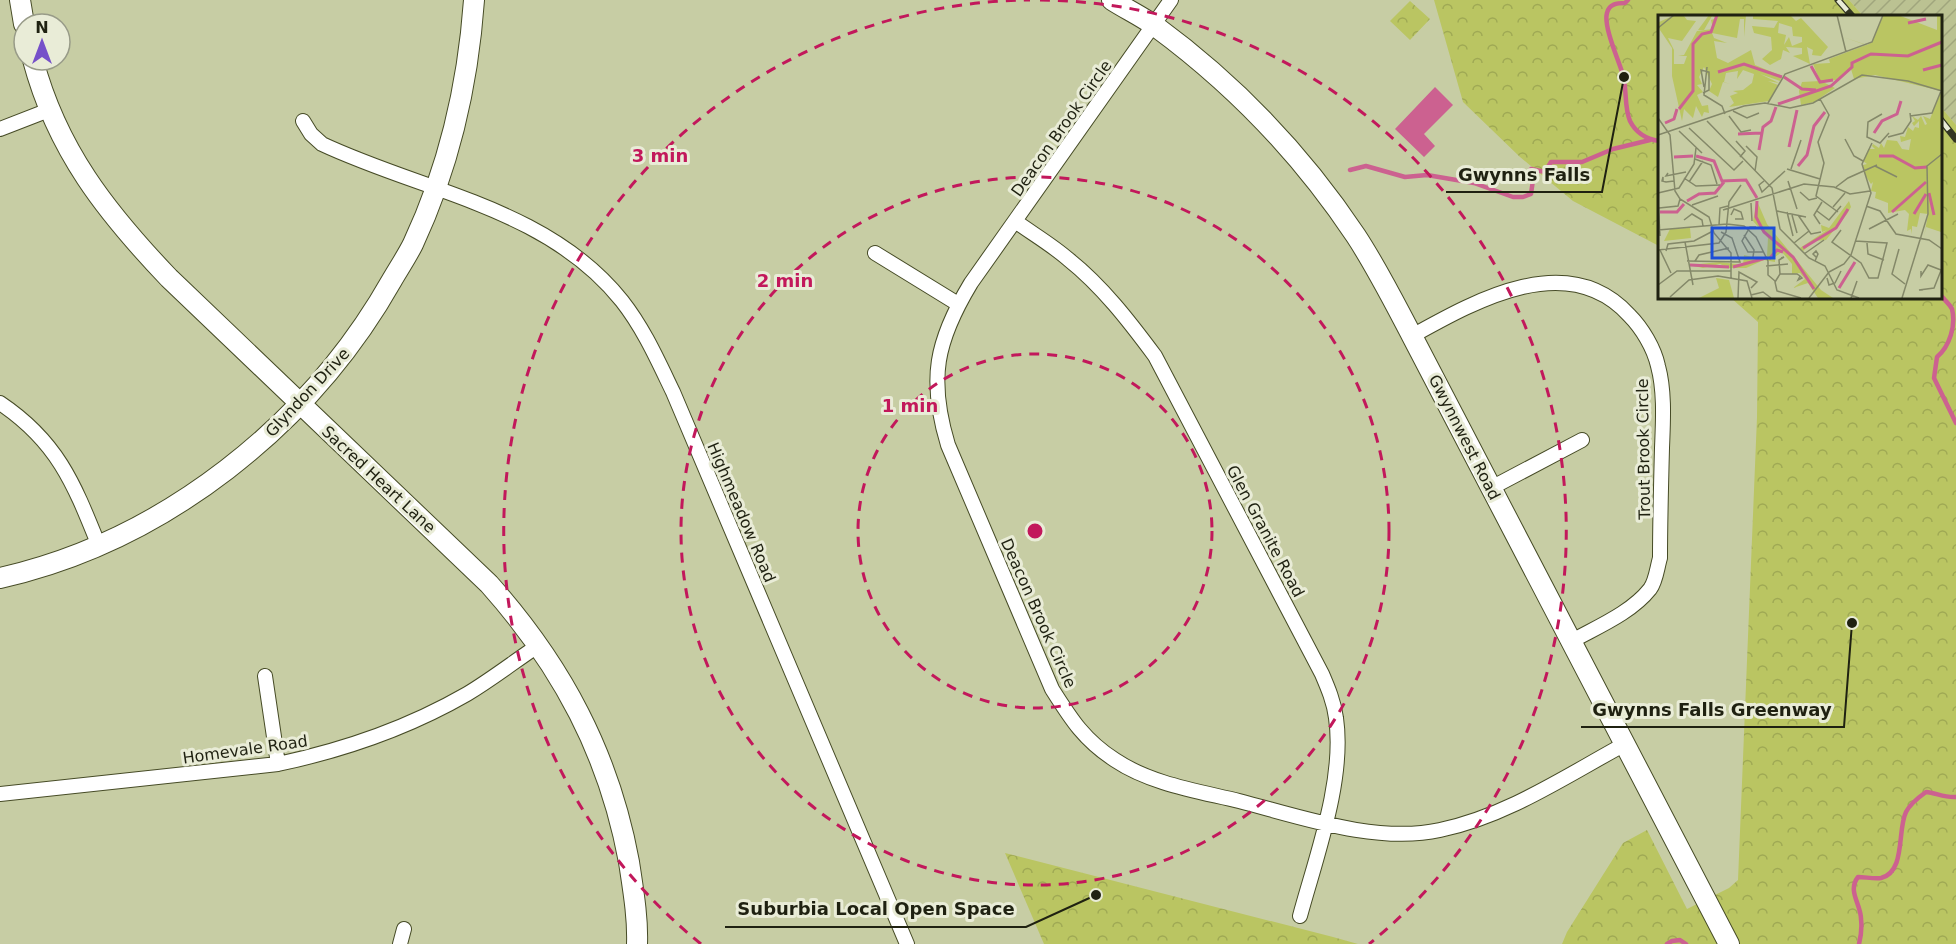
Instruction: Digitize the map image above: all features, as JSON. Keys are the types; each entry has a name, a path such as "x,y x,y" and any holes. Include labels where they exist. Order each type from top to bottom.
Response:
{"street":[{"name":"Glyndon Drive","path":"0,578 99,546 181,501 225,471 263,440 340,360 378,304 412,246 436,189 463,96 474,0"},
{"name":"Gwynnwest Road","path":"1112,0 1154,25 1213,73 1288,147 1321,187 1357,238 1412,336 1730,944"},
{"name":"Deacon Brook Circle","path":"1171,0 971,283 944,334 938,361 936,391 940,418 948,445 1052,689 1072,720 1092,744 1117,762 1140,774 1325,823 1370,832 1437,831 1471,823 1510,806 1625,744"},
{"name":"Sacred Heart Lane","path":"37,72 49,110 72,157 94,192 126,233 299,404 482,577 513,611 539,645 578,710 594,742 610,786 623,832 632,882 637,944"},
{"path":"0,129 49,110"},
{"name":"Highmeadow Road","path":"303,121 311,134 322,144 498,212 555,241 603,280 622,302 641,329 673,392 907,944"},
{"name":"Glen Granite Road","path":"1015,221 1069,259 1130,322 1155,356 1317,663 1331,695 1338,744 1336,773 1300,916"},
{"path":"875,253 958,304"},
{"name":"Trout Brook Circle","path":"1412,336 1467,305 1491,296 1536,284 1569,284 1586,286 1619,303 1637,323 1653,352 1661,384 1662,426 1660,558 1656,575 1650,589 1637,601 1616,617 1572,641"},
{"path":"0,403 27,423 48,444 74,486 99,546"},
{"path":"1491,488 1582,440"},
{"name":"Homevale Road","path":"0,794 278,764 320,755 358,743 435,711 468,693 539,645"},
{"path":"265,676 278,764"},
{"path":"399,944 404,929"}],"shaded area":[{"path":"1849,0 1956,0 1956,125 1941,107 1941,15 1862,15"},
{"path":"1435,87 1453,105 1424,134 1435,146 1424,157 1395,129"}],"green space":[{"path":"1434,0 1849,0 1862,15 1658,15 1658,245 1573,201 1520,157 1463,102"},
{"path":"1410,1 1430,19 1410,40 1390,21"},
{"path":"1941,107 1956,125 1956,944 1562,944 1567,932 1623,843 1647,830 1687,909 1729,888 1738,880 1757,417 1758,322 1731,298 1941,298"},
{"path":"1005,853 1333,937 1358,944 1044,944"}],"waterway":[{"path":"1628,0 1625,3 1611,6 1607,13 1607,26 1623,75 1630,121 1642,135 1658,141"},
{"path":"1350,170 1366,166 1405,177 1427,175 1474,183 1513,197 1523,197 1531,194 1533,180 1528,173 1531,169 1545,172 1551,162 1582,162 1613,149 1650,140"},
{"path":"1941,295 1952,309 1953,322 1949,341 1937,357 1934,378 1956,423"},
{"path":"1859,944 1861,922 1854,892 1858,877 1881,878 1894,868 1900,850 1903,820 1912,803 1918,798 1926,792 1956,797"},
{"path":"1667,944 1680,940 1686,944"}],"railway":[{"path":"1838,0 1851,15"},
{"path":"1941,120 1956,139"}],"place":[{"name":"Gwynns Falls","path":"1624,77"},
{"name":"Gwynns Falls Greenway","path":"1852,623"},
{"name":"Suburbia Local Open Space","path":"1096,895"}]}
